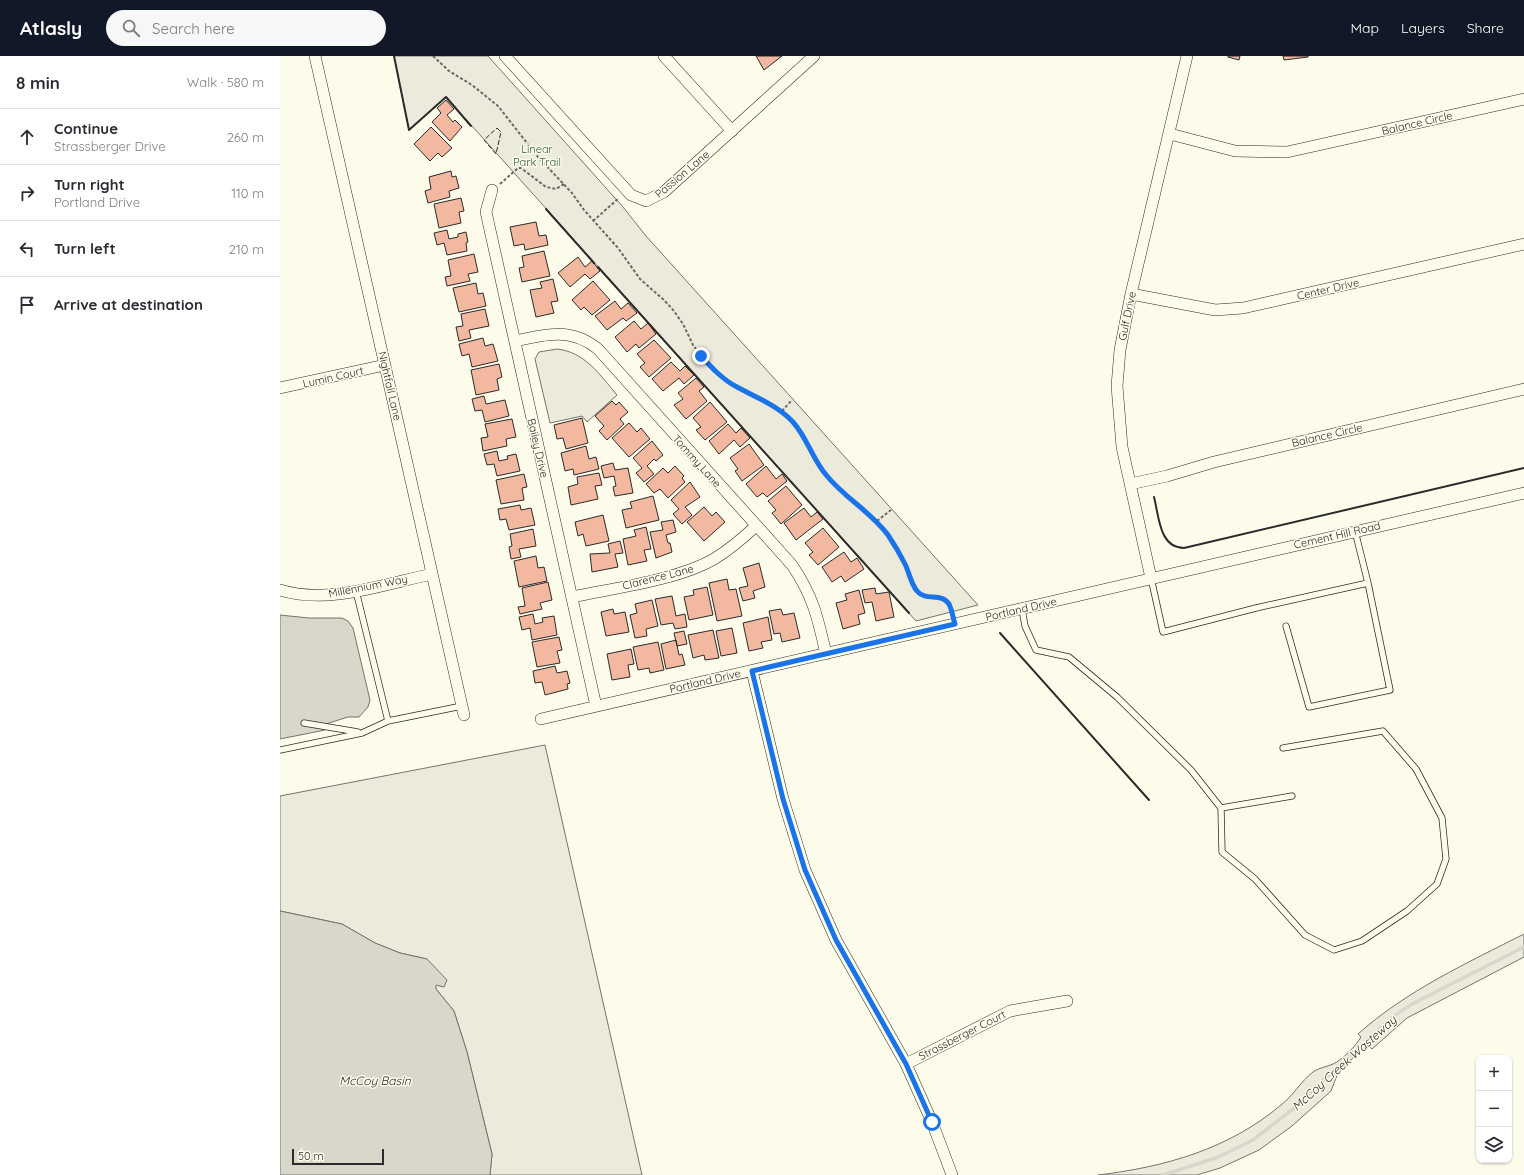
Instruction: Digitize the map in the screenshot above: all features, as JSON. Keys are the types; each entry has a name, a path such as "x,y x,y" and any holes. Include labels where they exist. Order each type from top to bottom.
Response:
{"street":[{"name":"Nightfall Lane","path":"315,56 463,711"},
{"name":"Passion Lane","path":"506,56 627,191 634,198 640,200 653,198 664,192 814,56"},
{"path":"664,56 732,131"},
{"name":"Gulf Drive","path":"1151,578 1122,447 1117,386 1120,350 1132,294 1188,56"},
{"name":"Balance Circle","path":"1170,134 1235,151 1287,152 1524,99"},
{"name":"Bailey Drive","path":"492,190 486,212 596,706"},
{"name":"Center Drive","path":"1132,294 1215,310 1243,308 1524,244"},
{"name":"Tommy Lane","path":"515,341 561,333 573,335 590,343 792,565 810,594 818,616 826,654"},
{"name":"Lumin Court","path":"280,388 385,365"},
{"name":"Balance Circle","path":"1130,484 1167,476 1214,462 1524,389"},
{"name":"Cement Hill Road","path":"1151,578 1524,493"},
{"name":"Clarence Lane","path":"572,597 674,575 695,568 729,548 756,526"},
{"name":"Millennium Way","path":"280,590 308,596 331,595 432,574"},
{"name":"Portland Drive","path":"540,719 1151,578"},
{"path":"752,671 783,799 805,870 836,940 906,1064 932,1122 952,1175"},
{"name":"Strassberger Court","path":"906,1064 1010,1011 1067,1001"}],"lane":[{"path":"1286,626 1309,708 1390,690 1368,583 1355,531"},
{"path":"1151,578 1163,632 1256,608 1368,583"},
{"path":"356,590 388,721"},
{"path":"1022,608 1025,626 1036,650 1069,657 1117,697 1191,770 1221,808 1222,852 1256,878 1305,935 1334,950 1362,941 1407,911 1436,884 1446,859 1442,818 1416,769 1383,731 1283,748"},
{"path":"280,750 362,733 388,721 463,711"},
{"path":"304,723 362,733"},
{"path":"1221,808 1292,796"}],"path":[{"path":"433,56 449,71 472,85 498,106 538,158 564,184 593,221 618,248 640,279 674,311 693,345 710,367 736,387 766,401 782,411 803,435 825,474 846,497 877,522 896,548 916,590 925,596 940,597 946,601 951,608 955,624"},
{"path":"492,190 518,168 521,168 550,188 556,189 564,184"},
{"path":"593,221 627,191"},
{"path":"782,411 792,400"},
{"path":"877,522 891,510"}],"green space":[{"name":"Linear Park Trail","path":"394,56 488,56 623,207 646,236 978,605 916,621 446,97 409,130"},
{"path":"557,349 567,351 584,360 598,372 617,395 587,422 582,416 550,423 535,359 539,352"},
{"path":"545,745 642,1175 490,1175 492,1154 467,1052 454,1011 436,989 427,959 400,953 375,943 342,924 280,911 280,796"},
{"path":"1524,934 1524,957 1407,1018 1372,1049 1368,1045 1339,1070 1331,1091 1292,1126 1259,1150 1220,1168 1197,1175 1098,1175 1123,1172 1172,1161 1195,1154 1240,1133 1261,1120 1285,1101 1313,1072 1337,1062 1356,1044 1361,1037 1358,1034 1396,1004 1438,979"}],"water":[{"path":"280,615 309,618 342,618 348,621 353,628 370,700 368,707 359,717 348,717 326,724 325,730 280,739"},
{"name":"McCoy Basin","path":"280,911 342,924 375,943 400,953 427,959 447,980 444,987 436,985 436,989 454,1011 467,1052 492,1154 490,1175 280,1175"}],"building":[{"path":"756,56 782,56 764,70"},
{"path":"1228,56 1240,56 1239,60"},
{"path":"1283,56 1308,56 1308,57 1284,60"},
{"path":"446,100 454,109 447,115 453,122 455,120 462,127 450,141 432,122 441,113 437,108"},
{"path":"431,127 452,148 442,157 438,153 430,161 414,144"},
{"path":"451,171 452,177 456,176 459,188 449,191 450,197 428,203 425,191 431,189 429,177"},
{"path":"461,198 464,211 459,212 461,223 439,228 434,204"},
{"path":"536,222 539,236 546,235 548,245 525,250 524,244 514,246 510,227"},
{"path":"447,230 449,239 458,237 458,234 466,232 468,242 466,243 467,251 447,255 444,243 437,245 434,233"},
{"path":"544,251 550,276 522,282 519,268 524,267 522,256"},
{"path":"474,254 478,272 468,274 470,281 447,286 445,277 451,276 448,260"},
{"path":"578,257 585,267 592,261 600,271 590,279 585,274 570,287 558,273"},
{"path":"553,279 558,301 551,302 554,313 536,317 530,290 542,288 540,282"},
{"path":"593,281 610,300 592,315 584,307 581,310 572,300"},
{"path":"476,283 478,294 483,293 486,306 459,312 453,288"},
{"path":"615,301 621,309 628,303 637,313 626,321 623,318 607,330 595,316"},
{"path":"485,309 489,326 469,330 471,338 459,341 456,327 463,326 461,314"},
{"path":"634,321 641,329 648,323 656,334 639,348 636,344 627,352 615,337"},
{"path":"483,338 485,346 493,344 498,361 472,367 469,354 462,356 459,344"},
{"path":"654,340 671,358 649,377 640,367 645,363 637,354"},
{"path":"671,362 680,371 685,366 694,375 684,384 679,378 663,391 652,379"},
{"path":"499,364 502,377 497,379 499,390 476,395 471,370"},
{"path":"696,378 704,387 699,391 707,401 686,419 674,405 683,399 678,393"},
{"path":"484,396 486,404 505,400 509,416 485,422 482,410 475,411 472,399"},
{"path":"612,401 616,405 619,402 628,412 620,419 624,424 607,440 599,431 604,426 595,416"},
{"path":"710,402 727,422 705,440 696,430 701,427 693,418"},
{"path":"582,418 588,443 566,449 563,438 557,439 554,425"},
{"path":"512,419 516,437 506,439 507,446 483,451 481,438 488,437 485,424"},
{"path":"629,423 637,432 641,428 650,439 629,457 612,438"},
{"path":"728,424 736,433 741,428 750,438 740,447 734,440 719,454 709,441"},
{"path":"652,441 663,455 656,461 654,459 647,466 654,474 644,482 636,473 642,468 633,458"},
{"path":"749,444 764,465 742,481 735,471 738,469 730,458"},
{"path":"586,446 589,459 596,457 599,469 574,475 573,469 565,471 561,453"},
{"path":"497,451 499,461 508,459 507,456 516,454 520,471 497,476 494,464 487,465 484,454"},
{"path":"613,463 615,470 628,468 633,493 615,496 613,487 616,486 614,476 604,478 601,466"},
{"path":"675,466 684,476 682,478 685,482 668,498 660,489 654,493 646,484 663,468 668,473"},
{"path":"766,466 776,479 782,474 787,481 767,497 763,493 757,497 746,484"},
{"path":"599,473 602,485 595,486 598,499 571,505 568,487 578,484 577,477"},
{"path":"524,474 527,487 522,488 524,500 501,504 496,480"},
{"path":"690,482 700,497 685,507 692,515 682,524 673,514 679,509 671,500"},
{"path":"786,486 802,505 781,524 772,513 776,510 768,501"},
{"path":"653,496 659,520 626,528 622,510 632,508 630,502"},
{"path":"520,505 521,510 531,508 535,525 509,530 506,519 500,520 498,509"},
{"path":"704,507 712,516 716,512 725,522 704,541 687,522"},
{"path":"804,508 811,517 817,512 823,519 796,540 784,523"},
{"path":"603,515 609,541 586,546 583,534 578,536 575,522"},
{"path":"673,520 676,532 666,535 672,552 656,558 650,532 663,530 661,522"},
{"path":"646,527 651,549 644,550 647,561 628,565 623,539 636,536 634,530"},
{"path":"823,528 839,547 818,565 809,555 813,552 805,543"},
{"path":"533,529 536,546 519,549 521,557 511,559 509,547 512,546 510,534"},
{"path":"620,541 623,553 615,554 618,567 592,572 590,554 610,553 608,544"},
{"path":"844,552 851,562 857,558 864,569 845,582 841,576 832,582 822,567"},
{"path":"536,556 538,568 544,567 547,581 519,587 514,561"},
{"path":"759,563 765,587 753,591 755,598 743,601 739,588 748,586 743,568"},
{"path":"727,579 729,590 736,589 742,616 717,621 709,583"},
{"path":"548,582 552,600 540,603 542,609 520,614 518,607 525,606 522,588"},
{"path":"707,587 713,615 689,620 684,597 694,595 693,590"},
{"path":"875,588 876,594 889,592 894,617 876,621 872,602 865,603 862,590"},
{"path":"859,590 865,613 858,615 860,624 843,629 836,603 847,600 845,594"},
{"path":"672,596 676,616 685,614 687,627 675,629 673,623 661,625 655,599"},
{"path":"652,600 658,626 646,629 647,636 635,638 630,615 637,613 635,604"},
{"path":"613,609 614,614 625,612 629,632 606,636 601,612"},
{"path":"781,609 783,615 794,613 800,638 782,642 780,633 774,634 769,611"},
{"path":"533,614 535,624 543,622 542,618 554,616 557,635 532,640 530,628 522,630 519,617"},
{"path":"768,617 772,640 761,642 763,648 749,651 743,623"},
{"path":"732,628 737,653 721,656 716,631"},
{"path":"713,630 719,658 705,660 704,655 693,658 688,635"},
{"path":"684,631 687,644 677,646 674,633"},
{"path":"559,637 562,650 557,651 560,663 537,667 532,642"},
{"path":"676,640 679,655 682,654 685,665 666,669 661,644"},
{"path":"658,642 664,670 650,673 649,668 638,670 633,647"},
{"path":"631,649 634,664 628,665 630,677 612,680 607,654"},
{"path":"555,666 557,673 567,671 570,683 567,684 568,689 545,695 542,682 535,683 533,671"}],"waterway":[{"name":"McCoy Creek Wasteway","path":"1163,1175 1216,1158 1253,1140 1293,1109 1394,1016 1412,1004 1524,947"}],"fence":[{"path":"497,128 501,132 496,154 484,140 497,128"}],"wall":[{"path":"394,56 409,130 446,97 471,126"},
{"path":"546,209 594,263"},
{"path":"598,267 909,613"},
{"path":"1154,497 1159,521 1165,537 1169,543 1176,547 1184,548 1524,468"},
{"path":"1000,633 1149,800"}],"route":[{"path":"701,356 710,367 723,378 736,387 766,401 782,411 793,422 811,448 825,474 835,486 846,497 861,507 888,535 904,563 916,590 925,596 943,598 949,604 952,613 955,624 752,671 783,799 805,870 836,940 906,1064 932,1122"}]}
